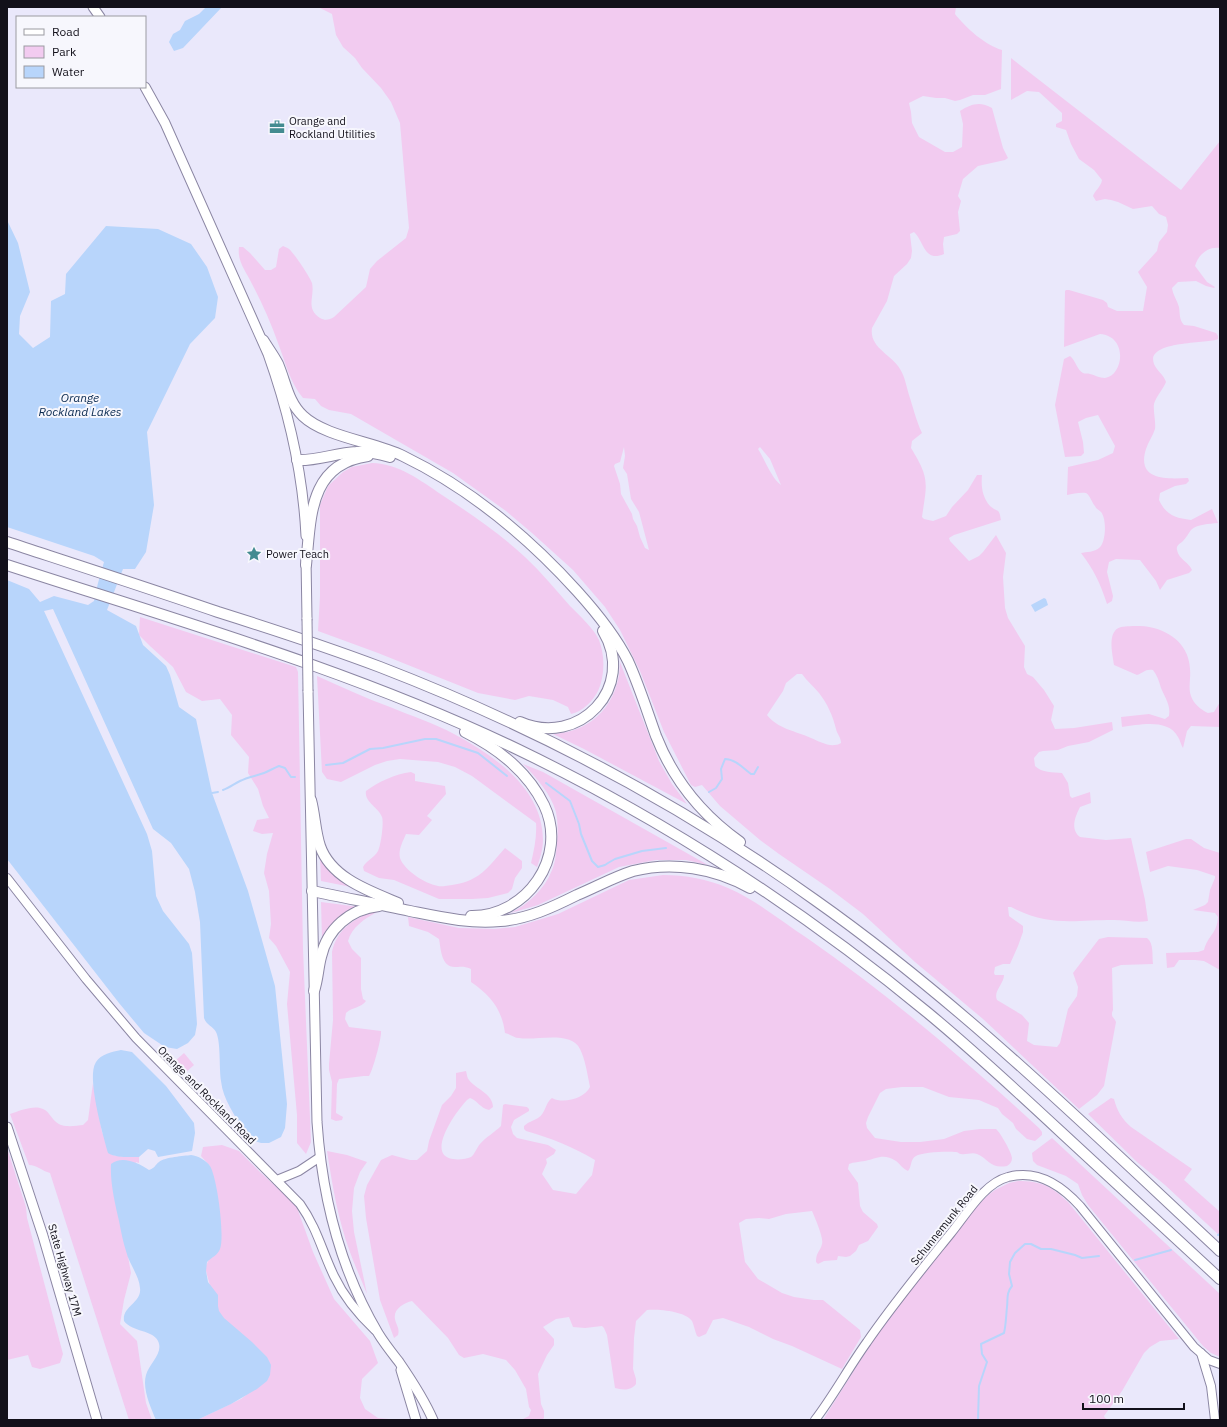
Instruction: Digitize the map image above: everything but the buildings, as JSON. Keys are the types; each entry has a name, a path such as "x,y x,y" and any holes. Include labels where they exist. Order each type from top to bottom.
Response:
{"highway":[{"path":"263,340 278,364 291,400 303,416 312,423 326,429 395,452 470,496 514,530 563,576 598,616 620,648 640,690 662,749 672,770 684,788 714,822 793,884"},
{"path":"297,460 307,455 345,448 379,447"},
{"path":"297,460 306,460 355,452 374,452 405,462 439,482 479,509 516,538 548,568 584,607 604,632 611,650 613,662 612,677 605,697 590,714 577,722 564,727 549,728 530,726 491,708 449,696"},
{"path":"306,564 312,508 316,495 323,483 331,473 347,462 366,456 386,456"},
{"path":"7,542 334,650 387,670 449,696 539,737 619,778 711,831 793,884 872,942 949,1004 986,1036 1220,1251"},
{"path":"7,565 321,668 420,706 517,749 631,809 731,869 832,938 905,994 980,1057 1220,1279"},
{"path":"312,889 398,903 464,916 484,915 504,910 520,900 534,886 544,870 549,857 551,845 550,824 547,811 536,790 512,763 491,747 472,735 438,719 420,706"},
{"path":"311,800 320,845 330,863 346,878 371,892 398,903"},
{"path":"312,889 387,906 467,921 486,922 527,917 544,911 626,874 654,868 681,867 702,870 732,879 754,890 787,913 832,938"},
{"path":"314,991 323,950 329,937 337,926 346,918 358,912 373,907 387,906"}],"main road":[{"path":"93,7 99,16"},
{"path":"146,88 165,123 263,340 278,381 297,460 304,509 306,564 317,1122 320,1157 331,1216 344,1259 358,1294 378,1334 400,1363 419,1393 433,1420"},
{"name":"State Highway 17M","path":"7,1128 43,1236 97,1420"},
{"path":"400,1363 416,1420"}],"street":[{"name":"Orange and Rockland Road","path":"7,878 110,1008 175,1078 300,1204 311,1220 343,1293 355,1310 378,1334"},
{"path":"277,1180 298,1171 320,1157"},
{"name":"Schunnemunk Road","path":"815,1420 866,1342 905,1290 976,1201 995,1183 1013,1176 1028,1175 1041,1178 1059,1186 1072,1196 1201,1353 1209,1360 1220,1364"},
{"name":"Schunnemunk Road","path":"1201,1353 1211,1386 1215,1420"}],"green space":[{"path":"318,7 956,7 955,14 970,30 989,44 1002,50 1001,89 985,95 973,95 955,101 945,98 923,96 909,103 912,123 919,137 945,152 953,152 962,147 963,124 960,111 976,104 992,108 1003,148 1008,158 978,166 963,179 958,196 961,201 958,212 960,231 957,234 944,237 944,254 932,256 925,250 914,232 910,234 912,251 911,258 907,264 894,276 887,301 872,328 872,335 877,346 896,364 902,372 922,433 912,441 911,448 917,458 926,481 922,517 933,521 946,516 952,507 968,490 977,475 982,475 982,487 985,499 990,506 999,512 1001,520 954,535 949,538 950,541 969,561 979,556 996,535 1006,553 1003,577 1005,608 1008,618 1025,646 1024,667 1027,674 1033,677 1044,690 1054,706 1051,720 1055,729 1074,728 1112,722 1113,730 1089,742 1068,746 1058,750 1039,752 1034,758 1035,766 1044,771 1062,773 1068,783 1070,796 1072,798 1090,792 1091,803 1080,807 1074,823 1075,830 1080,837 1106,840 1131,838 1145,900 1148,921 1050,920 1008,907 1009,916 1023,926 1023,932 1010,964 1003,964 995,967 994,973 995,975 1004,975 996,994 997,1000 1022,1015 1029,1023 1027,1041 1034,1045 1057,1047 1060,1043 1068,1009 1077,996 1078,987 1073,973 1099,939 1108,937 1147,938 1151,943 1153,964 1121,965 1112,968 1112,1014 1116,1022 1104,1086 1097,1095 1079,1109 983,1019 915,962 863,914 760,840 720,806 702,785 695,787 691,785 664,732 640,671 620,630 605,607 573,570 506,511 453,473 351,414 329,410 321,406 315,399 303,398 298,392 288,372 266,313 242,266 239,257 239,247 243,247 250,253 265,270 271,270 276,267 279,249 283,246 289,249 302,265 312,283 312,306 315,314 324,320 327,320 334,317 366,287 370,269 377,261 406,238 409,228 400,123 391,102 381,88 362,68 355,58 343,47 336,35 332,14","holes":["624,447 625,456 623,468 627,474 631,499 639,512 649,550 645,548 632,514 621,494 620,484 614,466 620,462","760,447 770,459 781,485 774,478 768,468 758,449","797,674 802,674 819,693 827,705 841,743 829,745 782,727 771,720 767,715 783,691 786,683"]},
{"path":"1011,58 1181,190 1220,141 1220,248 1211,248 1204,252 1198,258 1195,266 1207,282 1215,287 1206,286 1196,281 1178,282 1172,288 1179,307 1180,319 1182,323 1184,325 1194,326 1216,333 1218,339 1212,341 1179,344 1159,351 1154,356 1154,364 1166,382 1154,404 1155,429 1147,446 1144,459 1145,467 1149,473 1155,476 1163,478 1188,478 1189,481 1186,484 1175,486 1160,493 1159,500 1168,512 1176,517 1191,520 1212,509 1218,523 1200,525 1191,530 1177,548 1180,556 1192,570 1189,573 1167,580 1160,590 1156,581 1140,560 1116,559 1109,562 1107,572 1113,596 1112,601 1107,604 1090,565 1081,553 1095,550 1101,545 1105,531 1103,515 1096,508 1089,495 1086,493 1067,495 1068,467 1098,460 1113,453 1115,446 1098,415 1078,422 1084,453 1081,456 1065,457 1055,405 1064,359 1070,356 1074,360 1079,370 1083,373 1105,378 1116,370 1120,356 1119,348 1115,341 1109,336 1100,334 1064,347 1065,291 1069,290 1103,300 1107,303 1108,307 1117,311 1143,311 1147,287 1138,272 1157,251 1159,242 1167,232 1168,225 1166,217 1159,214 1152,206 1133,209 1111,200 1105,199 1096,201 1093,196 1102,180 1094,170 1079,159 1066,130 1056,127 1056,124 1062,121 1062,113 1039,92 1027,91 1011,100"},
{"path":"372,463 391,466 409,474 485,524 531,563 594,631 601,646 603,672 598,691 587,706 571,714 568,707 553,700 529,696 515,700 478,693 318,631 320,596 320,505 328,486 343,472 352,467"},
{"path":"140,617 296,667 298,672 303,949 311,1142 306,1154 297,1143 297,1115 287,1004 290,972 276,946 269,938 271,924 269,891 264,873 267,854 273,833 262,834 253,831 257,820 269,818 263,806 258,789 248,773 249,757 231,735 232,715 220,699 202,701 186,692 173,667 139,635"},
{"path":"1140,626 1158,629 1167,633 1180,644 1189,659 1190,693 1192,699 1198,706 1208,713 1214,712 1220,702 1220,727 1191,726 1187,731 1183,748 1178,737 1167,727 1145,724 1122,727 1121,717 1149,714 1165,719 1169,716 1167,702 1157,676 1153,670 1137,675 1114,665 1112,650 1113,633 1116,629 1121,627"},
{"path":"620,662 659,761 672,784 687,804 553,734 580,728 592,721 602,712 615,690 619,676"},
{"path":"317,676 446,730 485,753 514,776 526,790 535,805 541,822 543,843 537,867 531,863 536,838 536,823 472,776 455,767 438,762 400,759 375,765 341,782 327,779 322,772"},
{"path":"523,764 543,772 708,865 686,860 656,860 619,867 538,905 511,913 524,905 540,890 549,877 556,856 558,828 554,805 533,774"},
{"path":"411,772 415,774 415,781 445,786 446,794 427,816 432,820 419,835 406,834 401,846 400,858 407,868 419,878 433,885 445,886 460,884 471,880 483,872 505,848 522,861 522,868 515,878 512,889 508,893 488,898 439,899 394,880 379,878 364,871 363,867 378,851 383,824 380,813 367,798 366,791 387,779"},
{"path":"1186,839 1191,839 1204,848 1220,853 1220,970 1204,961 1195,960 1179,960 1174,967 1167,968 1166,953 1198,952 1204,950 1216,927 1218,917 1215,913 1193,910 1205,905 1208,902 1215,876 1197,870 1168,866 1150,872 1146,852"},
{"path":"320,856 356,888 321,881"},
{"path":"663,875 696,878 712,882 748,898 768,911 897,1005 1039,1128 1042,1135 1035,1141 1027,1139 1016,1129 1013,1123 1002,1114 998,1108 979,1100 949,1097 923,1087 886,1089 880,1093 866,1123 867,1128 875,1138 901,1142 920,1142 944,1139 964,1131 996,1129 1008,1147 1012,1159 1011,1163 1007,1166 1001,1167 993,1165 975,1153 960,1154 956,1152 941,1152 923,1154 914,1157 908,1171 896,1161 888,1157 849,1164 848,1169 858,1183 860,1206 863,1212 877,1224 878,1227 868,1241 859,1245 856,1251 850,1256 838,1256 837,1260 824,1261 818,1264 816,1262 821,1247 822,1237 812,1211 786,1214 769,1219 746,1219 739,1223 745,1262 758,1279 782,1293 794,1297 823,1300 860,1330 861,1337 842,1369 749,1327 723,1318 713,1320 706,1334 699,1337 697,1336 692,1321 684,1315 664,1310 647,1310 636,1321 633,1369 636,1384 629,1389 615,1388 607,1335 604,1328 602,1326 585,1328 573,1327 569,1317 556,1319 543,1327 554,1339 554,1345 547,1355 538,1374 544,1418 542,1420 521,1420 529,1416 531,1410 529,1407 526,1389 515,1370 506,1360 483,1354 464,1358 459,1355 448,1338 412,1301 397,1309 395,1319 398,1328 398,1335 394,1338 380,1300 366,1218 364,1196 367,1185 381,1160 392,1155 410,1160 417,1160 427,1151 442,1105 451,1096 456,1088 456,1073 466,1071 468,1079 487,1095 492,1102 493,1107 489,1110 483,1108 470,1098 467,1100 457,1112 442,1141 442,1149 445,1156 453,1159 465,1159 471,1157 482,1141 501,1126 503,1105 527,1107 529,1111 514,1120 511,1127 513,1134 517,1138 548,1145 556,1150 554,1154 546,1159 547,1163 542,1174 553,1190 576,1194 592,1175 595,1160 562,1143 526,1131 524,1126 541,1116 552,1098 557,1100 567,1100 583,1095 590,1087 587,1070 580,1049 575,1043 569,1040 561,1038 526,1039 517,1038 505,1033 501,1017 494,1003 484,992 471,982 471,969 447,964 441,953 439,939 428,932 409,926 408,917 459,928 494,929 515,927 558,914 629,880"},
{"path":"321,902 360,907 338,920 330,928 322,940"},
{"path":"377,910 377,912 363,921 352,932 348,941 352,949 361,958 361,989 363,999 366,1001 362,1005 346,1013 345,1019 349,1027 381,1031 380,1040 375,1061 369,1076 339,1079 337,1084 336,1113 343,1117 342,1120 336,1121 331,1119 332,1082 329,1070 333,1020 332,952 338,936 348,925 354,920"},
{"path":"184,1053 194,1065 185,1073 175,1061"},
{"path":"93,1083 102,1132 112,1155 139,1157 139,1163 136,1162 122,1223 131,1273 120,1324 137,1341 146,1403 152,1420 129,1420 50,1173 35,1166 29,1165 10,1114 29,1108 40,1108 45,1110 59,1124 69,1126 83,1125 88,1120"},
{"path":"1111,1098 1114,1099 1120,1114 1131,1127 1192,1169 1184,1180 1220,1212 1220,1236 1165,1185 1137,1162 1088,1114"},
{"path":"1052,1138 1220,1294 1220,1357 1211,1353 1203,1346 1088,1205 1078,1184 1066,1176 1037,1165 1033,1161 1032,1153"},
{"path":"222,1145 239,1151 296,1205 313,1252 334,1299 370,1341 378,1363 362,1379 360,1398 365,1409 378,1418 400,1420 197,1420 241,1399 262,1383 219,1319 206,1271 206,1266 209,1259 210,1166 201,1156 203,1147"},
{"path":"7,1148 26,1207 27,1218 63,1354 60,1363 40,1369 32,1367 28,1355 7,1360"},
{"path":"327,1151 347,1155 367,1162 360,1172 354,1188 352,1211 354,1232 367,1294 344,1236 335,1199"},
{"path":"1018,1181 1039,1183 1051,1188 1068,1202 1179,1339 1160,1341 1144,1353 1122,1391 1104,1416 1109,1420 823,1420 875,1337 967,1217 987,1196 995,1190 1009,1183"}],"water":[{"path":"206,7 222,7 183,48 174,51 169,42 173,34 180,30 185,21 199,14"},
{"name":"Orange Rockland Lakes","path":"7,220 18,243 30,292 20,316 19,334 33,348 50,337 51,301 65,294 66,274 106,226 158,229 191,244 207,267 218,297 215,318 190,344 147,432 154,505 146,552 135,569 123,569 107,610 136,626 143,645 166,666 179,707 196,719 212,793 248,891 275,986 287,1104 285,1128 281,1137 269,1143 247,1140 222,1088 218,1036 215,1030 204,1018 200,922 195,892 189,869 171,843 153,829 53,609 44,611 147,834 152,851 156,896 163,911 189,944 192,953 197,1024 195,1035 188,1043 177,1049 165,1047 144,1033 7,859 7,580 29,589 40,602 54,596 88,605 94,601 104,562 94,556 7,527"},
{"path":"1044,598 1046,599 1048,605 1035,612 1031,605"},
{"path":"121,1050 132,1052 166,1086 194,1123 195,1133 192,1151 158,1157 155,1151 148,1149 139,1157 111,1155 108,1153 96,1106 93,1069 98,1059 107,1054"},
{"path":"191,1155 202,1159 210,1166 213,1172 220,1207 222,1232 220,1249 218,1253 207,1262 206,1271 208,1282 218,1295 219,1311 224,1318 267,1357 271,1365 270,1375 267,1381 257,1389 231,1404 197,1420 156,1420 148,1398 145,1380 148,1371 158,1354 159,1345 155,1337 128,1325 124,1321 126,1312 140,1293 140,1288 138,1279 127,1256 123,1240 113,1193 111,1164 115,1161 125,1160 149,1170 162,1160"}],"waterway":[{"path":"326,765 343,763 370,749 383,748 425,739 436,739 478,753 507,776"},
{"path":"709,792 716,788 722,779 721,769 725,759 736,762 751,774 754,774 758,767"},
{"path":"223,790 243,780 279,766 285,768 291,777 295,777"},
{"path":"546,783 570,801 592,861 598,867 615,859 642,851 666,848"},
{"path":"212,793 218,792"},
{"path":"978,1420 979,1386 987,1362 982,1354 981,1344 1004,1333 1008,1294 1012,1286 1009,1274 1010,1262 1015,1253 1025,1244 1031,1244 1041,1249 1051,1249 1082,1258 1099,1256"},
{"path":"1135,1260 1171,1250"}],"place":[{"name":"Orange and Rockland Utilities","path":"277,127"},
{"name":"Power Teach","path":"254,554"}]}
